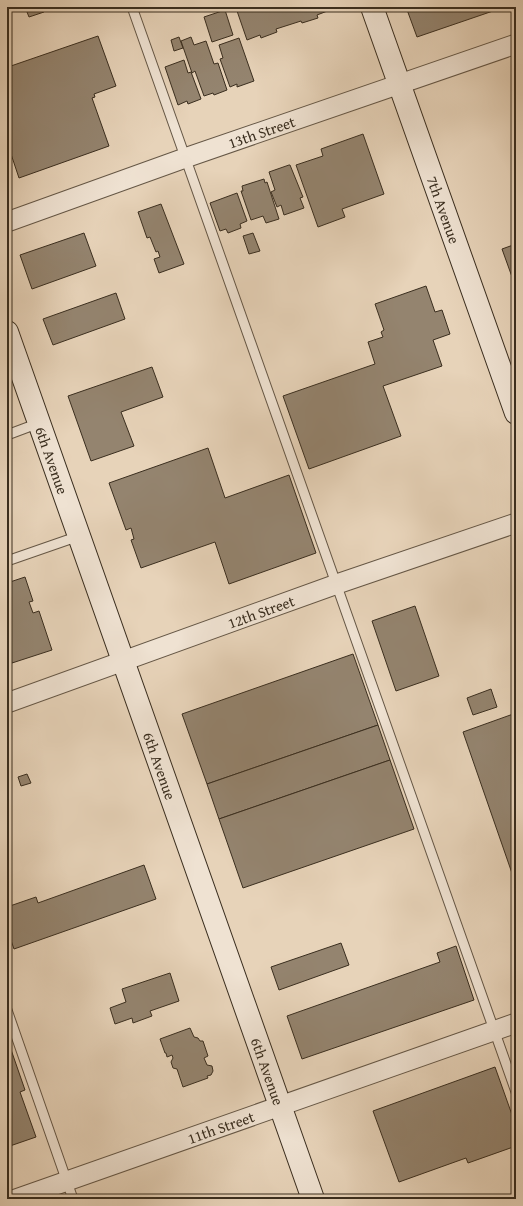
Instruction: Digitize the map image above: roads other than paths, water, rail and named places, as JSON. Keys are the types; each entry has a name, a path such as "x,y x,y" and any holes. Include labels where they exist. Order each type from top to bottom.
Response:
{"street":[{"name":"7th Avenue","path":"372,7 516,413"},
{"name":"13th Street","path":"7,222 185,158 516,44"},
{"name":"6th Avenue","path":"7,332 13,367 39,423 313,1199"},
{"name":"12th Street","path":"7,703 337,584 516,523"},
{"name":"11th Street","path":"16,1199 516,1023"}],"lane":[{"path":"132,7 516,1092"},
{"path":"7,434 39,423"},
{"path":"7,561 79,536"},
{"path":"7,1010 73,1199"}]}
